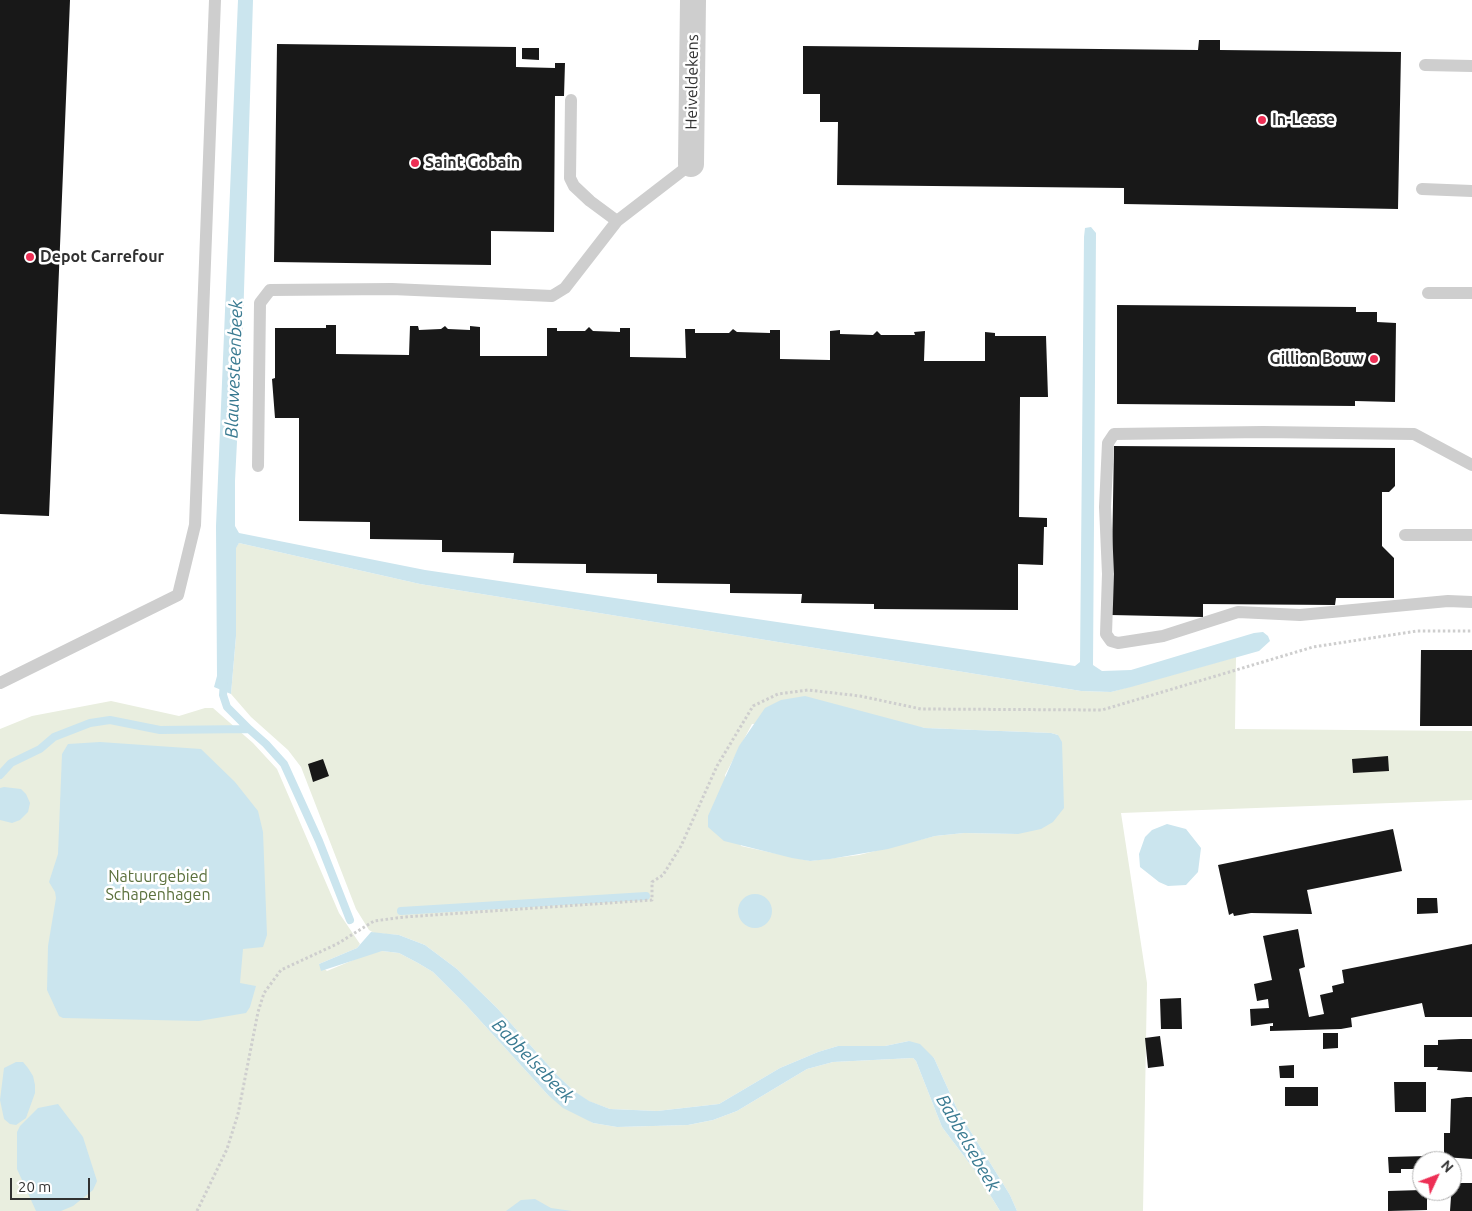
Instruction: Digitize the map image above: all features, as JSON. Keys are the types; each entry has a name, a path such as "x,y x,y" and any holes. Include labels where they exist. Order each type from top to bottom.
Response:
{"street":[{"name":"Heiveldekens","path":"691,164 693,0"}],"lane":[{"path":"0,682 178,595 195,525 215,0"},
{"path":"1425,65 1472,66"},
{"path":"571,100 570,178 574,186 590,201 616,221"},
{"path":"258,466 260,303 270,290 392,289 552,296 565,288 616,221 691,164"},
{"path":"1422,189 1472,190"},
{"path":"1428,293 1472,293"},
{"path":"1472,465 1414,434 1263,432 1114,434 1108,443 1105,508 1108,574 1106,634 1111,641 1118,643 1154,637 1238,612 1300,615 1448,601 1472,602"},
{"path":"1405,535 1472,535"}],"path":[{"path":"198,1211 228,1149 238,1114 264,993 281,970 337,944 374,921 404,917 652,900 652,882 663,875 681,846 717,766 753,706 778,694 808,690 860,696 921,709 1102,710 1313,647 1417,631 1472,631"}],"green space":[{"path":"239,543 420,584 1081,691 1111,692 1236,657 1235,729 1472,731 1472,800 1121,813 1147,983 1143,1211 1017,1211 1010,1195 958,1111 934,1058 909,1041 885,1046 838,1046 818,1052 780,1068 719,1104 657,1111 610,1109 588,1101 574,1091 557,1075 497,1008 457,969 425,945 399,935 374,933 369,930 356,909 301,767 288,750 251,717 231,694 236,636 236,547","holes":["894,722 925,728 1051,733 1058,735 1018,834 964,833 935,836 859,855 810,861 741,846 725,775 752,724"]},
{"name":"Natuurgebied Schapenhagen","path":"111,701 179,716 205,708 213,708 253,743 277,769 339,913 360,944 357,948 319,964 327,971 370,953 382,951 399,953 418,963 433,972 466,1005 548,1095 593,1123 617,1127 688,1125 713,1120 737,1111 807,1069 833,1062 913,1058 916,1061 942,1127 976,1172 1000,1211 0,1211 0,729 32,716"}],"water":[{"path":"238,0 253,0 243,323 235,481 235,526 239,533 425,570 1075,666 1080,662 1084,237 1085,228 1091,227 1096,233 1093,665 1102,671 1131,670 1254,633 1263,632 1270,641 1259,651 1131,687 1111,692 1081,691 420,584 239,543 236,548 236,636 231,694 214,687 217,676 216,526"},
{"path":"805,696 925,728 1051,733 1058,735 1062,742 1064,808 1053,822 1041,829 1018,834 964,833 935,836 888,849 810,861 724,841 708,827 708,816 739,746 765,708 781,700"},
{"path":"100,742 201,749 235,782 258,811 263,832 267,935 263,947 243,949 240,983 256,986 250,1007 246,1013 199,1021 63,1018 59,1016 47,990 48,946 56,898 49,882 58,854 62,754 68,744"},
{"path":"0,788 21,789 26,794 30,803 28,812 20,820 12,823 0,820"},
{"path":"1167,824 1186,829 1201,848 1198,872 1186,885 1168,886 1159,882 1140,867 1139,854 1145,837 1152,830"},
{"path":"755,894 762,895 767,899 771,904 771,918 767,923 762,927 755,928 748,927 743,923 739,918 738,911 739,904 743,899 748,895"},
{"path":"371,932 399,935 425,945 457,969 497,1008 557,1075 574,1091 589,1101 610,1109 657,1111 719,1104 780,1068 838,1046 885,1046 909,1041 920,1044 934,1058 958,1111 1010,1195 1017,1211 1000,1211 976,1172 942,1127 916,1061 913,1058 833,1062 807,1069 737,1111 713,1120 688,1125 617,1127 593,1123 563,1108 548,1095 466,1005 433,972 418,963 399,953 382,951 321,971 319,964 357,948"},
{"path":"16,1062 23,1062 33,1076 35,1093 26,1118 16,1125 10,1124 4,1119 0,1100 4,1068"},
{"path":"58,1104 83,1137 97,1181 93,1190 73,1206 61,1211 36,1211 17,1169 17,1132 20,1126 38,1108"},
{"path":"535,1199 551,1208 572,1211 506,1211 521,1200"}],"building":[{"name":"Depot Carrefour","path":"0,0 70,0 49,516 0,514"},
{"path":"1199,40 1220,40 1220,50 1401,52 1398,209 1124,204 1124,188 837,185 838,122 820,122 820,94 803,94 803,46 1198,50"},
{"name":"Saint Gobain","path":"277,44 516,47 516,67 555,68 555,63 565,63 564,96 555,96 554,232 491,231 491,265 274,262"},
{"path":"522,48 539,48 539,60 522,59"},
{"path":"1117,305 1356,307 1356,312 1377,312 1377,322 1396,323 1395,402 1355,401 1355,406 1117,404"},
{"path":"326,325 336,325 336,354 409,355 410,326 418,326 419,330 441,329 445,326 448,329 470,330 470,326 480,327 480,356 547,356 547,328 557,328 557,331 585,331 589,327 593,331 620,332 620,328 630,328 630,357 686,358 685,329 695,329 695,333 729,333 733,329 737,332 770,333 770,330 780,330 780,359 830,360 830,331 840,330 840,334 873,335 877,331 881,335 915,335 914,332 925,331 924,361 985,361 985,332 995,333 995,336 1046,336 1048,397 1020,397 1019,517 1047,518 1047,527 1044,527 1043,565 1018,564 1018,610 874,609 874,604 801,603 802,594 730,593 730,584 657,583 657,574 586,573 586,564 513,563 514,553 442,552 442,540 370,539 370,522 299,521 299,418 275,418 272,379 275,378 275,328 326,328"},
{"path":"1114,446 1395,448 1395,486 1389,492 1382,492 1382,546 1394,558 1394,598 1336,598 1335,605 1203,604 1203,617 1111,615"},
{"path":"1421,650 1472,650 1472,726 1420,726"},
{"path":"1388,756 1389,771 1353,773 1352,759"},
{"path":"323,759 329,776 313,782 308,764"},
{"path":"1393,829 1402,871 1307,890 1312,914 1251,913 1234,916 1233,913 1229,915 1218,865"},
{"path":"1417,898 1437,898 1438,913 1417,914"},
{"path":"1298,929 1305,967 1299,969 1309,1017 1324,1014 1320,995 1333,992 1332,986 1344,983 1342,970 1472,944 1472,1017 1425,1017 1422,1003 1351,1018 1352,1027 1341,1029 1270,1031 1270,1026 1273,1026 1273,1023 1251,1026 1250,1009 1269,1008 1268,999 1257,1001 1254,984 1272,980 1263,936"},
{"path":"1181,998 1182,1029 1161,1029 1160,999"},
{"path":"1323,1033 1338,1033 1338,1048 1323,1049"},
{"path":"1160,1036 1164,1066 1148,1068 1145,1038"},
{"path":"1472,1039 1472,1072 1437,1070 1438,1067 1424,1067 1424,1045 1438,1045 1438,1040"},
{"path":"1294,1065 1294,1078 1280,1078 1279,1066"},
{"path":"1394,1082 1426,1082 1426,1112 1395,1112"},
{"path":"1285,1087 1318,1087 1318,1106 1285,1106"},
{"path":"1472,1097 1472,1159 1462,1158 1462,1151 1444,1151 1444,1133 1450,1133 1451,1099"},
{"path":"1412,1156 1412,1169 1401,1169 1401,1173 1389,1173 1388,1157"},
{"path":"1462,1183 1472,1183 1472,1211 1450,1211 1451,1201 1462,1201"},
{"path":"1412,1190 1412,1201 1427,1201 1427,1210 1388,1211 1388,1191"}],"waterway":[{"name":"Blauwesteenbeek","path":"224,682 223,695 227,707 249,729"},
{"name":"Babbelsebeek","path":"0,775 11,763 40,749 54,737 90,723 110,720 160,730 249,729 284,764 319,841 350,920"},
{"path":"401,911 646,896"}],"place":[{"name":"In-Lease","path":"1262,120"},
{"name":"Saint Gobain","path":"415,163"},
{"name":"Depot Carrefour","path":"30,257"},
{"name":"Gillion Bouw","path":"1374,359"}]}
